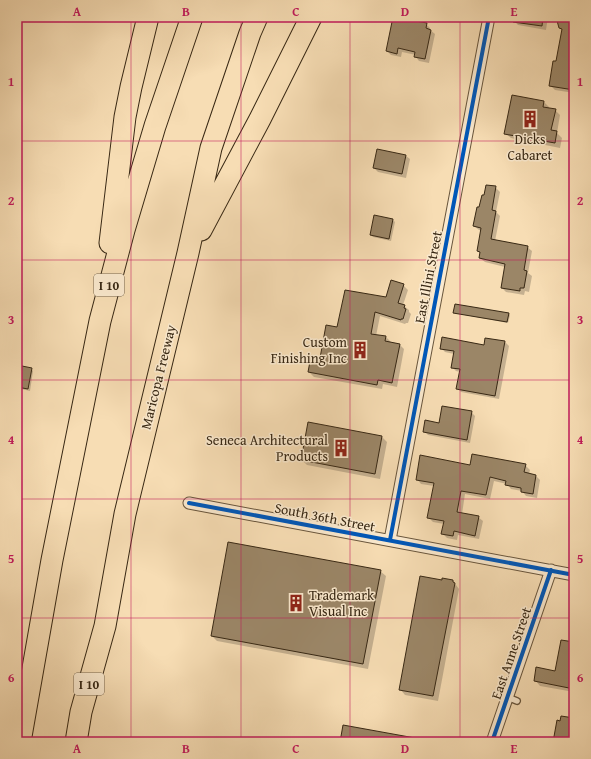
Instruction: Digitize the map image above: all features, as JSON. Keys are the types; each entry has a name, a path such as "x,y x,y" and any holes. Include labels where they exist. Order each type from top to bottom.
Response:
{"highway":[{"path":"103,309 115,191 125,117 148,17"},
{"name":"I 10","path":"20,742 52,560 103,309 154,126 192,17"},
{"name":"Maricopa Freeway","path":"76,742 81,712 105,626 125,514 188,253 211,148 250,33 257,17"},
{"path":"188,253 260,119 311,17"},
{"path":"90,742 105,626"}],"street":[{"name":"East Illini Street","path":"390,540 488,17"},
{"name":"South 36th Street","path":"190,503 574,575"},
{"name":"East Anne Street","path":"492,742 512,699 551,570"}],"building":[{"path":"393,17 427,23 426,28 431,30 425,59 414,57 415,52 398,48 397,54 386,51"},
{"path":"513,17 543,17 542,26 513,22"},
{"path":"556,17 569,17 574,32 574,90 549,86 553,61 556,61 562,29 559,28"},
{"name":"Dicks Cabaret","path":"512,95 544,101 543,107 556,109 551,130 557,131 555,143 504,134"},
{"path":"377,149 406,155 402,174 373,168"},
{"path":"486,185 496,186 492,210 496,211 491,239 528,246 524,270 527,271 524,288 520,288 520,291 501,288 505,264 479,258 480,252 477,251 481,228 473,226 477,207 479,207 482,195 484,195"},
{"path":"374,215 393,219 389,239 370,235"},
{"name":"Custom Finishing Inc","path":"391,280 404,284 398,303 405,305 404,308 406,309 403,319 401,320 375,312 371,334 386,336 385,341 400,344 392,383 378,380 377,385 308,372 311,356 320,358 326,325 337,327 345,290 386,297"},
{"path":"455,304 509,313 507,322 453,313"},
{"path":"442,337 484,345 485,338 505,341 495,396 456,389 460,369 451,368 454,351 440,349"},
{"path":"17,365 32,368 28,389 17,387"},
{"path":"442,406 472,411 467,440 423,432 425,420 439,423"},
{"name":"Seneca Architectural Products","path":"308,422 382,436 375,474 301,460"},
{"path":"472,454 526,464 524,472 536,475 533,494 521,492 521,488 505,485 506,481 490,477 486,495 461,491 457,512 479,516 475,536 454,531 453,536 441,534 444,521 427,518 434,483 416,480 420,455 470,465"},
{"name":"Trademark Visual Inc","path":"228,542 381,570 363,664 211,636"},
{"path":"420,576 442,580 442,578 453,580 455,583 433,696 399,690"},
{"path":"561,640 574,642 574,689 534,681 536,667 555,671"},
{"path":"561,716 574,718 574,742 553,742 557,720 560,721"},
{"path":"343,725 415,738 414,742 340,742"}],"cycle path":[{"path":"390,540 489,17"},
{"path":"189,503 574,575"},
{"path":"492,742 551,570"}],"place":[{"name":"Dicks Cabaret","path":"530,119"},
{"name":"Custom Finishing Inc","path":"360,350"},
{"name":"Seneca Architectural Products","path":"341,448"},
{"name":"Trademark Visual Inc","path":"296,603"}]}
